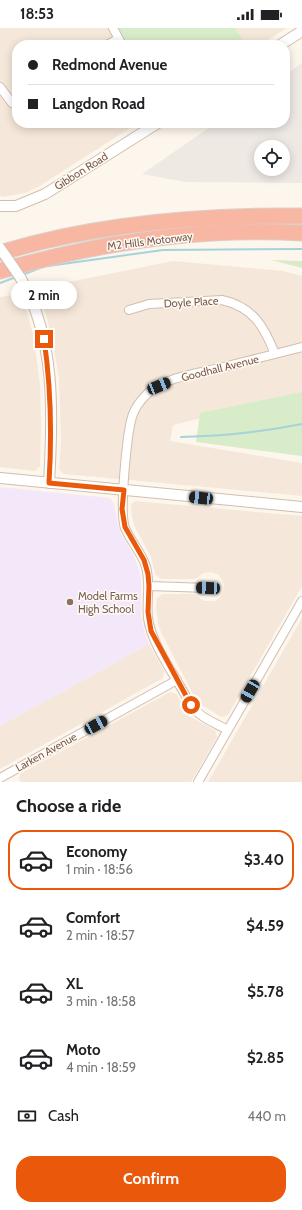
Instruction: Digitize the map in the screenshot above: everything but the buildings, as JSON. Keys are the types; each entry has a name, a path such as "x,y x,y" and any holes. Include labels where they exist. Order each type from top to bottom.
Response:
{"highway":[{"name":"M2 Hills Motorway","path":"0,253 55,239 100,230 169,220 233,216 302,216"},
{"name":"M2 Hills Motorway","path":"0,271 63,255 144,241 203,234 238,232 302,233"}],"street":[{"path":"113,28 119,40"},
{"path":"288,40 302,31"},
{"path":"0,87 12,103"},
{"name":"Gibbon Road","path":"0,206 16,206 45,194 150,128"},
{"path":"0,248 20,277 35,305 44,339 51,412 49,483"},
{"name":"Doyle Place","path":"129,310 149,304 222,300 233,302 245,309 261,325 275,354"},
{"name":"Goodhall Avenue","path":"228,730 194,709 151,631 148,612 148,574 144,560 125,527 122,509 133,414 148,393 170,381 302,347"},
{"path":"0,478 302,507"},
{"path":"149,586 208,588"},
{"path":"198,782 302,601"},
{"name":"Larken Avenue","path":"5,778 177,680"}],"shaded area":[{"path":"0,28 287,28 267,40 12,40 12,128 130,128 38,187 25,193 3,197 0,196"},
{"path":"302,63 302,183 185,182 142,174 209,128 290,128 290,71"},
{"path":"173,261 283,271 302,276 302,394 173,425 170,441 302,463 302,496 64,474 59,469 61,441 59,379 53,343 39,288"},
{"path":"19,294 28,315 34,339 40,384 40,466 35,471 0,467 0,297"},
{"name":"Model Farms High School","path":"0,487 110,498 114,504 118,525 122,536 133,554 139,570 141,579 141,617 149,644 0,726"},
{"path":"135,501 302,516 302,586 228,715 222,717 203,706 195,698 161,632 156,607 157,598 162,594 194,594 204,601 215,601 223,593 223,582 219,575 211,572 203,573 197,578 193,579 161,579 155,574 151,557 135,527 132,517 131,505"},
{"path":"302,618 302,782 208,782"},
{"path":"149,644 164,671 163,678 0,769 0,726"},
{"path":"170,692 177,694 189,716 215,730 217,737 191,782 21,782 19,780 20,774"}],"green space":[{"path":"119,28 235,28 243,40 125,40 119,32"},
{"path":"271,260 302,261 302,268"},
{"path":"302,392 302,456 196,442 200,413"}],"waterway":[{"path":"48,266 163,250 302,249"},
{"path":"22,275 40,268"},
{"path":"0,283 16,277"},
{"path":"181,437 242,433 302,424"}],"place":[{"name":"Model Farms High School","path":"70,602"}],"route":[{"path":"44,339 48,369 51,419 49,483 124,490 122,509 125,527 144,560 148,574 148,618 151,631 191,705"}]}
